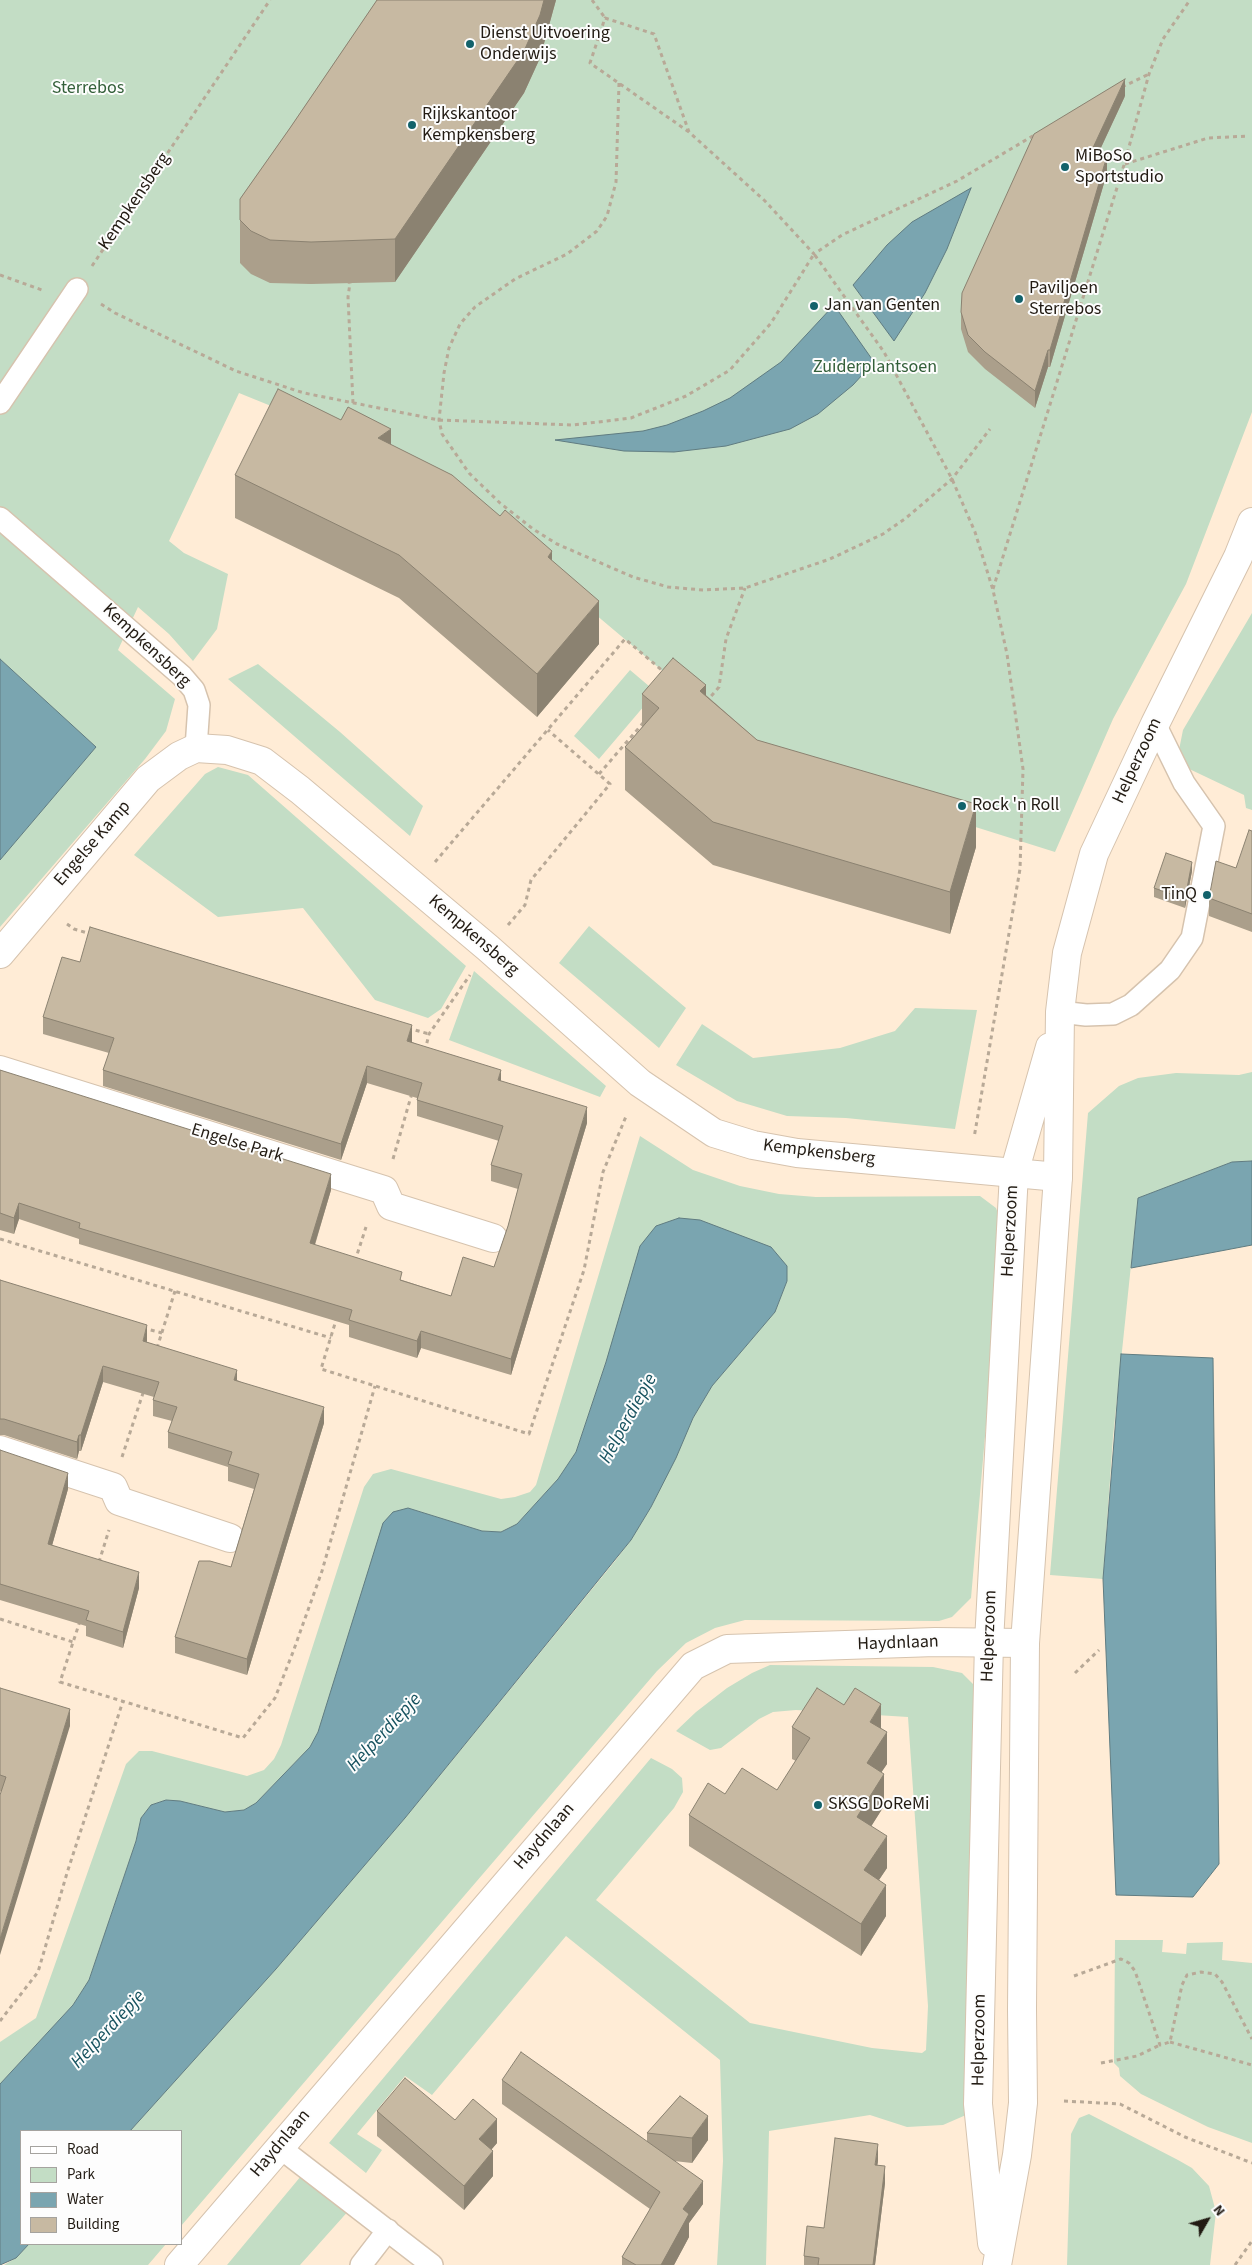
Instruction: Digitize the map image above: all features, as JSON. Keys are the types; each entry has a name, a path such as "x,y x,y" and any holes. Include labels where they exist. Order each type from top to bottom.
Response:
{"street":[{"name":"Helperzoom","path":"996,2265 1018,2155 1023,2103 1022,2009 1026,1643 1058,1177 1060,1012 1067,953 1094,854 1155,724 1238,557 1252,522"},
{"name":"Kempkensberg","path":"196,748 227,750 262,762 415,886 640,1083 714,1133 753,1145 797,1153 1058,1177"},
{"name":"Engelse Kamp","path":"0,954 148,779 171,761 196,748"},
{"name":"Helperzoom","path":"996,2265 978,2104 989,1642 1014,1173 1060,1012"},
{"name":"Engelse Park","path":"0,1070 384,1190 391,1206 493,1238"},
{"path":"0,1450 230,1538"},
{"name":"Haydnlaan","path":"180,2265 279,2147 693,1666 727,1649 935,1642 1026,1643"}],"lane":[{"path":"0,403 72,297"},
{"name":"Kempkensberg","path":"0,518 182,676 194,690 199,705 196,748"},
{"path":"1060,1012 1086,1015 1113,1014 1130,1005 1170,970 1192,938 1214,826 1184,783 1155,724"},
{"path":"279,2147 432,2265"},
{"path":"361,2265 388,2230"}],"path":[{"name":"Kempkensberg","path":"72,297 270,0"},
{"path":"592,0 605,18 654,34 689,132"},
{"path":"993,590 1124,165 1149,74 1163,39 1190,0"},
{"path":"605,18 590,64 689,132 765,200 814,254 884,352 952,479 975,532 993,590 1007,654 1023,769 1020,869 969,1168"},
{"path":"1118,89 1149,74"},
{"path":"619,83 616,182 607,216 597,231 586,242 567,254 515,279 475,307 460,324 449,348 444,372 439,420 442,434 469,473 500,503 533,529 557,544 633,577 668,587 703,590 745,588 830,559 883,534 906,518 952,479 990,429"},
{"path":"0,275 72,297 115,313 236,371 304,393 439,420 573,425 631,418 686,396 730,370 770,323 814,254 842,235 957,181 1038,133"},
{"path":"1124,165 1208,138 1250,136"},
{"path":"344,279 350,283 348,297 353,403"},
{"path":"703,705 718,687 726,639 745,588"},
{"path":"415,886 625,640 669,677"},
{"path":"599,774 644,721"},
{"path":"548,730 610,784 558,846"},
{"path":"40,906 74,929 93,935"},
{"path":"401,1026 429,1034"},
{"path":"0,1240 331,1338"},
{"path":"156,1351 175,1291"},
{"path":"143,1328 162,1333"},
{"path":"82,1614 60,1682 243,1738 275,1698 322,1571 375,1386"},
{"path":"98,1567 144,1387"},
{"path":"0,1620 73,1642"},
{"path":"1075,1673 1100,1650"},
{"path":"0,2021 38,1972 67,1873 123,1701"},
{"path":"1074,1976 1121,1958 1129,1963 1135,1971 1160,2045"},
{"path":"1170,2042 1182,1985 1187,1975 1201,1972 1215,1974 1222,1982 1252,2039"},
{"path":"1101,2063 1137,2056 1170,2042 1252,2065"},
{"path":"1064,2101 1120,2104 1185,2137 1252,2163"},
{"path":"1235,2265 1252,2241"}],"green space":[{"name":"Zuiderplantsoen","path":"0,0 1252,0 1252,412 1186,584 1113,719 1055,852 772,763 419,466 239,393 169,541 184,553 228,574 217,629 193,661 169,634 138,607 118,650 175,699 166,731 145,759 0,927 0,860 96,747 0,659"},
{"path":"1252,613 1252,810 1246,808 1244,795 1183,766 1179,750 1183,730"},
{"path":"258,664 340,732 423,806 410,836 228,679"},
{"path":"630,670 656,692 599,759 574,736"},
{"path":"218,767 248,775 466,966 441,1009 428,1018 375,1000 303,908 218,917 134,855 205,774"},
{"path":"589,926 686,1008 659,1048 559,963"},
{"path":"474,971 606,1086 600,1097 449,1040"},
{"path":"915,1008 977,1010 955,1129 846,1118 787,1116 737,1101 676,1065 702,1024 753,1058 840,1048 895,1031"},
{"path":"1252,1072 1252,1161 1232,1162 1138,1198 1113,1437 1103,1579 1050,1575 1088,1113 1119,1086 1138,1078 1176,1073 1239,1075"},
{"path":"640,1136 693,1170 740,1186 779,1194 816,1197 980,1196 996,1208 1003,1228 971,1598 952,1617 939,1621 745,1620 715,1628 686,1643 657,1671 182,2225 182,2130 131,2130 276,1969 405,1818 631,1540 651,1507 693,1418 712,1386 775,1312 787,1281 787,1267 606,1362 576,1452 558,1479 517,1524 501,1532 482,1531 408,1508 318,1732 310,1747 256,1803 244,1810 225,1812 180,1801 166,1800 151,1805 141,1818 136,1841 89,1980 73,2005 0,2084 0,2042 36,2018 126,1764 139,1751 152,1751 247,1776 264,1770 274,1759 281,1745 364,1487 373,1474 391,1469 501,1499 530,1492 536,1485"},
{"path":"770,1665 933,1667 962,1673 976,1687 982,2108 943,2125 907,2127 870,2115 769,2131 766,2265 717,2265 723,2161 720,2060 566,1936 432,2095 405,2076 357,2134 382,2150 366,2173 329,2143 651,1758 672,1769 682,1778 683,1792 674,1808 596,1900 750,2023 872,2048 922,2053 926,2050 928,2006 908,1717 796,1710 773,1712 759,1719 721,1748 710,1750 676,1731 696,1712 727,1688"},
{"path":"1115,1940 1163,1940 1162,1952 1186,1954 1187,1943 1223,1942 1222,1960 1252,1963 1252,2143 1208,2127 1141,2094 1120,2076 1119,2068 1114,2063"},
{"path":"1089,2114 1192,2168 1209,2186 1216,2212 1210,2265 1067,2265 1071,2134 1079,2118"},
{"path":"306,2170 351,2208 300,2265 227,2265"},
{"path":"28,2245 165,2245 148,2265 4,2265 16,2258"}],"water":[{"path":"971,188 947,249 925,293 894,341 853,285 887,245 912,222"},
{"path":"834,305 874,362 853,385 818,414 790,429 726,446 674,452 624,451 555,440 643,431 667,425 730,398 781,362"},
{"path":"0,659 96,747 0,860"},
{"path":"1252,1161 1252,1245 1131,1268 1138,1198 1232,1162"},
{"name":"Helperdiepje","path":"679,1218 700,1220 771,1247 787,1266 787,1281 775,1312 712,1386 693,1418 676,1458 651,1507 631,1540 405,1818 276,1969 131,2130 20,2130 20,2245 28,2245 16,2258 0,2265 0,2084 73,2005 89,1980 136,1841 141,1818 151,1805 166,1800 180,1801 225,1812 244,1810 256,1803 310,1747 318,1732 383,1523 393,1512 408,1508 482,1531 501,1532 517,1524 558,1479 576,1452 606,1362 640,1246 656,1226"},
{"path":"1121,1354 1213,1358 1219,1864 1193,1897 1116,1895 1103,1579"}],"building":[{"name":"Rijkskantoor Kempkensberg","path":"377,0 544,0 540,15 524,51 395,239 311,242 270,240 251,231 240,220 240,199"},
{"path":"1125,79 1091,152 1107,156 1050,350 1048,350 1035,391 985,352 968,335 961,312 962,293 1034,134"},
{"path":"278,389 341,420 348,407 391,429 378,438 452,475 500,516 505,510 552,551 548,557 599,601 537,674 399,555 235,475"},
{"path":"673,658 706,685 700,691 757,740 976,804 950,892 713,822 625,747 659,708 642,694"},
{"path":"1249,830 1252,831 1252,914 1209,898 1216,861 1236,868"},
{"path":"1166,853 1192,862 1185,899 1154,888"},
{"path":"90,927 412,1025 407,1041 501,1070 498,1080 587,1107 511,1359 421,1331 417,1341 349,1320 352,1310 79,1228 80,1223 19,1203 14,1218 0,1213 0,1070 331,1174 310,1243 402,1272 400,1280 451,1296 463,1257 494,1267 508,1226 522,1174 491,1165 503,1126 417,1100 422,1083 367,1066 341,1144 103,1070 114,1038 43,1017 62,957 80,962"},
{"path":"0,1280 147,1325 143,1341 237,1370 234,1380 324,1407 247,1659 175,1637 199,1561 210,1561 231,1567 259,1474 228,1464 232,1452 168,1432 177,1407 153,1400 159,1382 103,1366 81,1435 79,1435 77,1442 0,1419"},
{"path":"0,1450 68,1473 48,1544 139,1572 123,1632 86,1620 89,1611 0,1584"},
{"path":"0,1688 70,1709 0,1939 0,1795 6,1777 0,1775"},
{"path":"817,1688 844,1705 855,1688 881,1704 870,1722 887,1732 867,1763 884,1774 857,1817 887,1836 864,1870 886,1885 861,1924 689,1815 708,1783 725,1794 742,1768 777,1790 810,1738 792,1727"},
{"path":"521,2052 703,2181 683,2209 689,2214 661,2265 636,2265 622,2257 660,2192 502,2080"},
{"path":"405,2078 455,2120 473,2099 497,2119 479,2139 493,2151 464,2186 377,2111"},
{"path":"680,2096 708,2116 692,2138 647,2133"},
{"path":"835,2138 878,2144 875,2165 885,2166 873,2265 818,2265 819,2258 804,2256 807,2226 824,2228"}],"place":[{"name":"Dienst Uitvoering Onderwijs","path":"470,44"},
{"name":"Rijkskantoor Kempkensberg","path":"412,125"},
{"name":"MiBoSo Sportstudio","path":"1065,167"},
{"name":"Paviljoen Sterrebos","path":"1019,299"},
{"name":"Jan van Genten","path":"814,306"},
{"name":"Rock 'n Roll","path":"962,806"},
{"name":"TinQ","path":"1207,895"},
{"name":"SKSG DoReMi","path":"818,1805"}],"park label":[{"name":"Sterrebos","path":"88,89"}]}
